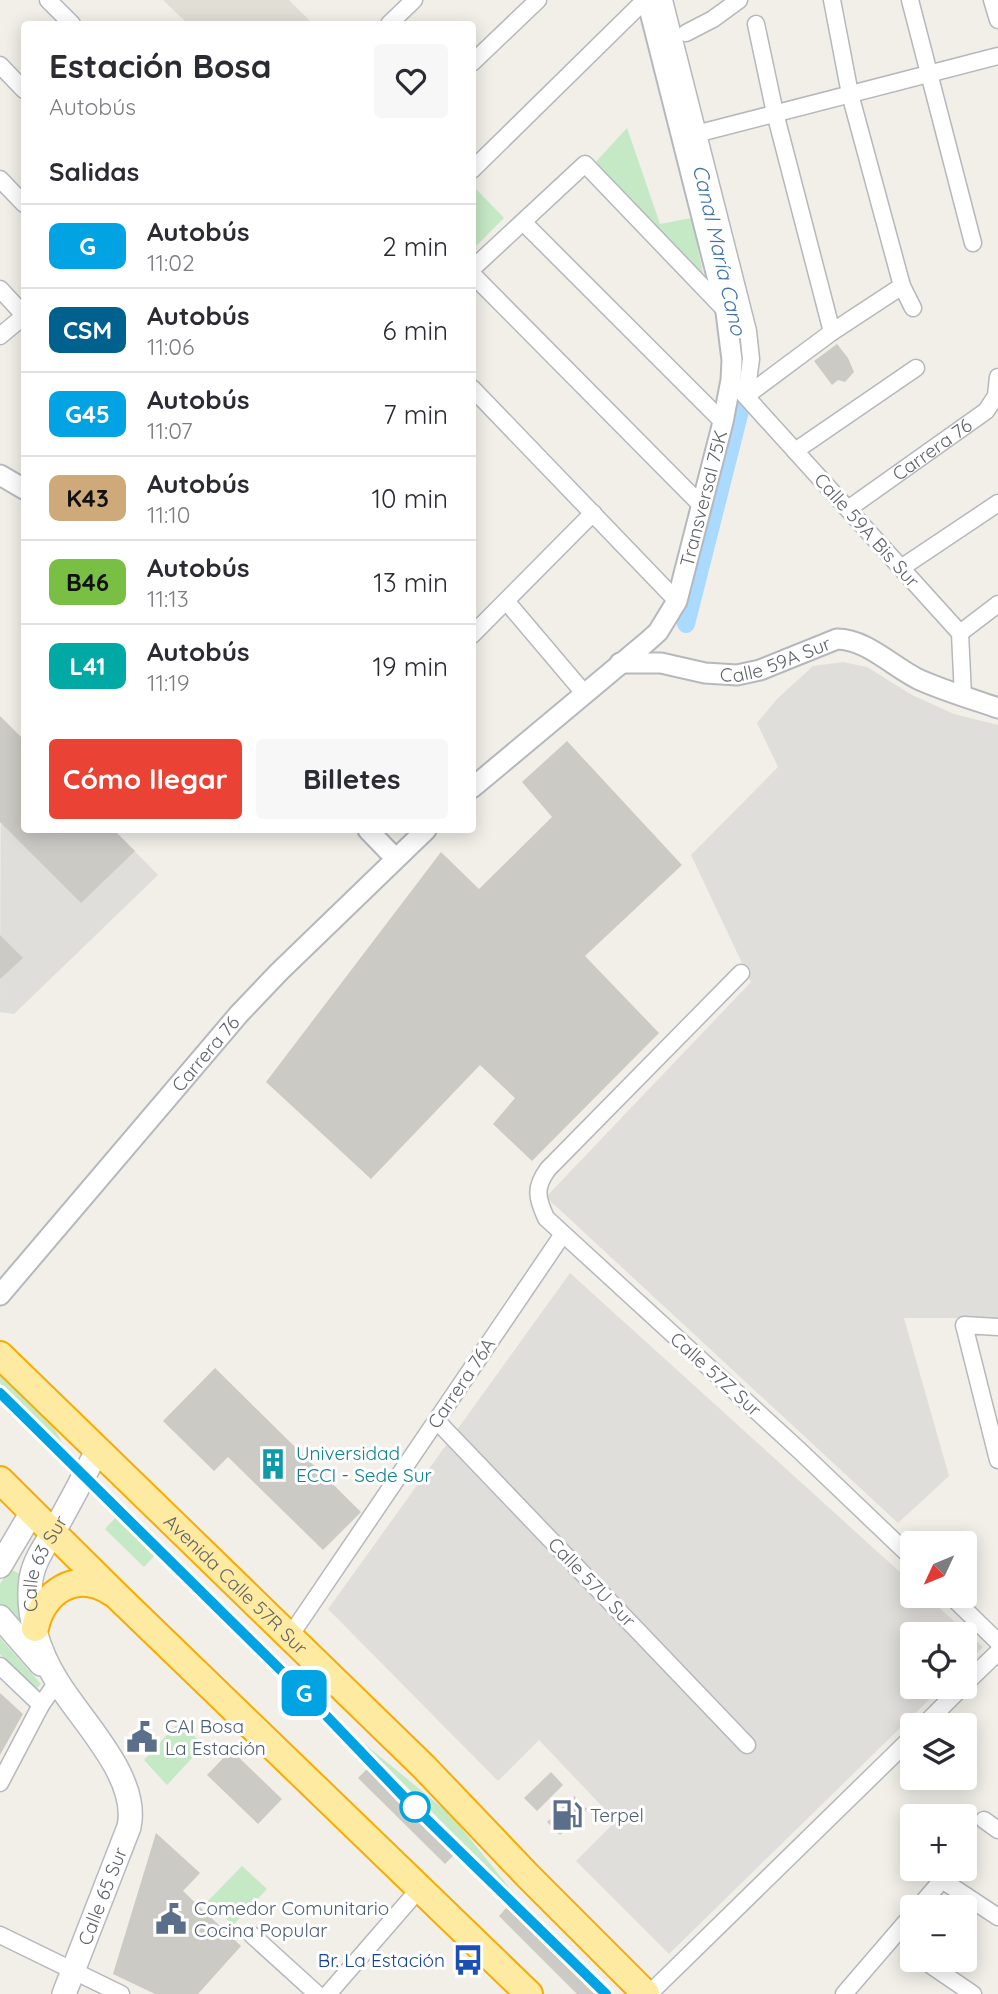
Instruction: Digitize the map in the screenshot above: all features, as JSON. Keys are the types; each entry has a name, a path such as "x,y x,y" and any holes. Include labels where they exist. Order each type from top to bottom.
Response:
{"highway":[{"name":"Avenida Calle 57R Sur","path":"0,1356 433,1775 529,1877 647,1994"},
{"path":"0,1480 529,1994"},
{"path":"34,1628 44,1602 66,1586 87,1583 107,1589 116,1595"}],"main road":[{"name":"Calle 63 Sur","path":"57,1682 34,1628 30,1611 32,1577 43,1546 97,1451"},
{"name":"Calle 63 Sur","path":"0,1566 32,1512"},
{"path":"0,1617 57,1682"},
{"name":"Calle 65 Sur","path":"57,1682 120,1775 128,1796 130,1813 129,1827 64,1994"}],"street":[{"path":"48,0 69,21"},
{"path":"392,21 414,0"},
{"path":"476,59 538,0"},
{"path":"476,166 646,0"},
{"name":"Transversal 75K","path":"620,663 658,632 677,601 732,380 726,312 690,135 646,0"},
{"path":"664,0 690,135 748,331 751,359 746,396"},
{"path":"686,33 713,19 739,0"},
{"path":"832,0 850,94 902,286 913,308"},
{"path":"910,0 931,73 972,243"},
{"path":"992,0 998,20"},
{"path":"756,24 775,113 832,332"},
{"path":"690,135 998,56"},
{"path":"0,65 21,87"},
{"path":"476,268 585,164 726,312"},
{"path":"0,179 21,201"},
{"path":"523,222 723,422"},
{"path":"476,276 702,506"},
{"path":"746,396 832,332 902,286"},
{"path":"0,289 21,312"},
{"path":"0,336 21,318"},
{"path":"795,451 916,368"},
{"name":"Carrera 76","path":"848,509 986,411 996,396 998,377"},
{"name":"Calle 59A Bis Sur","path":"732,380 960,633"},
{"path":"476,392 677,601"},
{"path":"0,475 21,487"},
{"path":"901,568 998,503"},
{"path":"476,631 593,513"},
{"path":"506,601 584,693"},
{"path":"963,696 960,633 998,604"},
{"name":"Calle 59A Sur","path":"620,663 661,663 705,673 737,675 760,670 837,639 847,639 914,677 998,708"},
{"path":"476,785 620,663"},
{"path":"371,833 395,858"},
{"name":"Carrera 76","path":"0,1295 239,1014 423,833"},
{"name":"Calle 57Z Sur","path":"741,972 548,1169 538,1182 539,1203 546,1218 562,1234 800,1451 900,1547"},
{"name":"Carrera 76A","path":"290,1636 562,1234"},
{"path":"998,1327 964,1325 998,1460"},
{"name":"Calle 57U Sur","path":"436,1420 747,1745"},
{"path":"963,1608 998,1642"},
{"path":"977,1672 998,1652"},
{"path":"0,1666 41,1705"},
{"path":"0,1783 41,1705 57,1682"},
{"path":"936,1713 950,1699"},
{"path":"647,1994 900,1749"},
{"path":"929,1895 942,1880 965,1895"},
{"path":"328,1994 420,1888"},
{"path":"977,1903 998,1917"},
{"path":"844,1994 900,1929"},
{"path":"0,1935 121,1994"},
{"path":"252,1935 317,1994"},
{"path":"941,1972 973,1994"}],"shaded area":[{"path":"163,0 289,0 310,21 185,21"},
{"path":"843,662 867,667 912,695 954,714 998,725 998,1318 904,1318 949,1476 898,1523 546,1197 751,982 691,855 778,767 757,723 777,699 813,666"},
{"path":"1,717 21,737 21,833 117,833 158,875 14,1014 0,1012"},
{"path":"570,1273 900,1572 900,1608 939,1608 955,1622 900,1622 900,1699 930,1699 915,1713 900,1713 900,1728 669,1954 576,1861 616,1821 539,1740 498,1781 328,1609"},
{"path":"977,1642 983,1647 977,1653"}],"green space":[{"path":"627,128 660,224 692,218 705,284 593,165"},
{"path":"476,189 504,218 476,246"},
{"path":"0,1371 44,1414 63,1445 0,1383"},
{"path":"116,1517 155,1555 144,1567 105,1529"},
{"path":"10,1569 22,1575 28,1637 0,1604 0,1584"},
{"path":"0,1638 41,1684 34,1691 0,1654"},
{"path":"179,1722 204,1745 167,1785 144,1760"},
{"path":"361,1741 451,1815 516,1896"},
{"path":"242,1866 267,1889 233,1925 208,1901"}],"building":[{"path":"837,344 848,358 854,372 845,382 838,380 832,385 814,361"},
{"path":"0,716 21,737 21,833 117,833 135,851 81,903 0,822"},
{"path":"567,741 682,865 585,956 659,1033 532,1161 493,1124 515,1098 480,1065 371,1179 266,1082 441,852 479,889 552,817 522,782"},
{"path":"0,935 23,958 0,979"},
{"name":"Universidad ECCI - Sede Sur","path":"215,1368 361,1512 323,1550 228,1457 214,1471 163,1421"},
{"path":"0,1693 23,1714 0,1755"},
{"name":"CAI Bosa La Estación","path":"141,1725 155,1738 143,1750 129,1737"},
{"path":"231,1750 282,1799 258,1824 207,1775"},
{"path":"367,1769 454,1855 445,1864 358,1778"},
{"path":"551,1772 563,1785 537,1811 524,1798"},
{"name":"Terpel","path":"574,1796 587,1809 560,1835 547,1822"},
{"name":"Comedor Comunitario Cocina Popular","path":"156,1833 200,1873 183,1891 241,1946 198,1994 155,1994 113,1974"},
{"path":"507,1907 595,1994 577,1994 499,1916"}],"waterway":[{"name":"Canal María Cano","path":"686,624 741,407 739,322"}],"bus line":[{"name":"G","path":"0,1393 316,1705 404,1797 606,1994"}],"place":[{"name":"Universidad ECCI - Sede Sur","path":"273,1464"},
{"name":"CAI Bosa La Estación","path":"142,1737"},
{"name":"Terpel","path":"567,1815"},
{"name":"Comedor Comunitario Cocina Popular","path":"171,1919"},
{"name":"Br. La Estación","path":"468,1960"}]}
